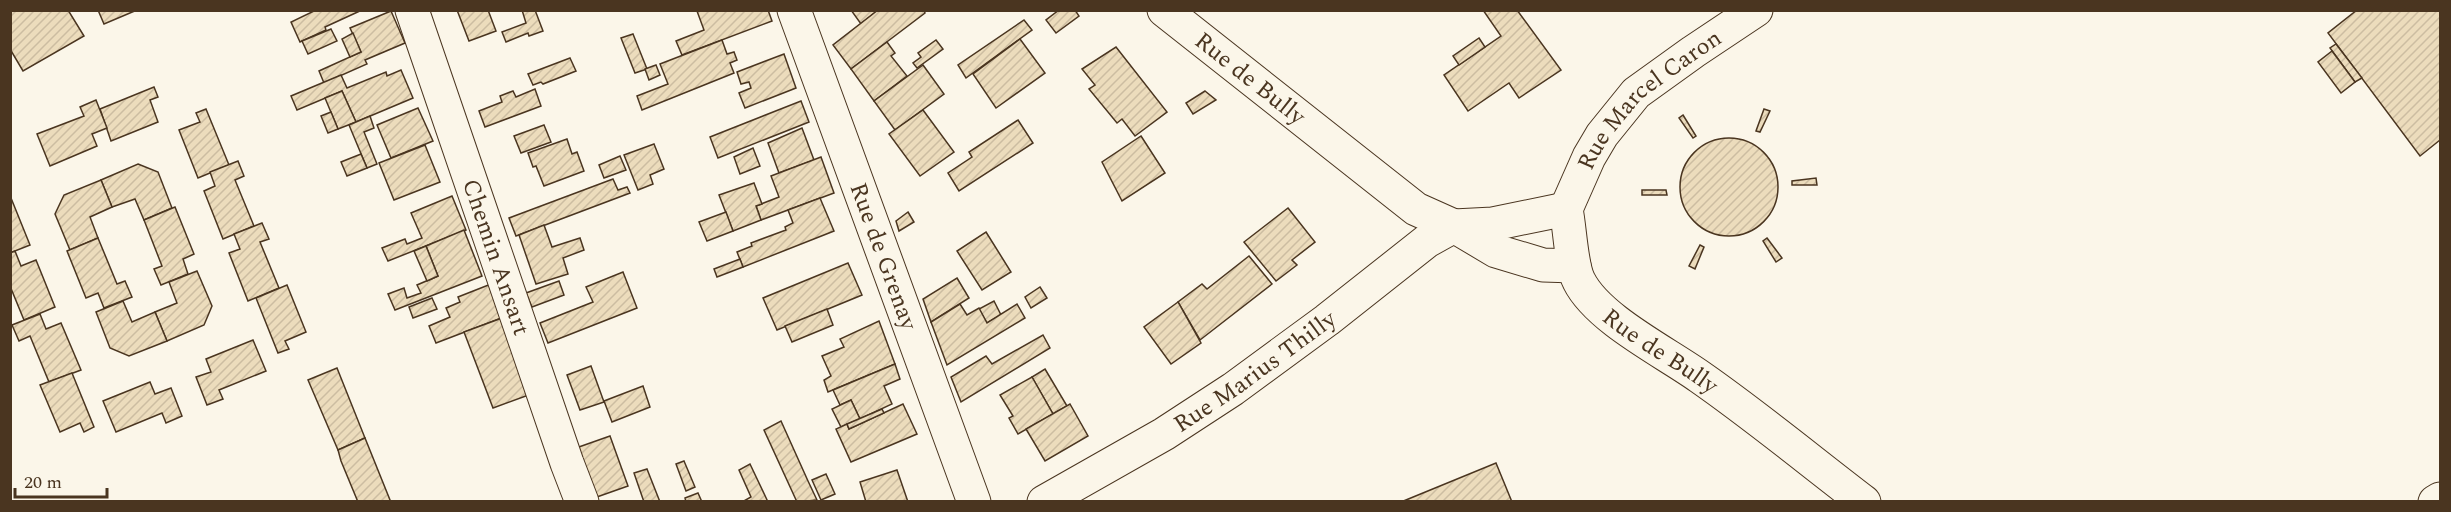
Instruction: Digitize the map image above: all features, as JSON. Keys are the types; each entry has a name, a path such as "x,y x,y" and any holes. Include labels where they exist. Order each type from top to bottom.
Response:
{"main road":[{"name":"Chemin Ansart","path":"412,10 567,464 582,501"},
{"name":"Rue de Grenay","path":"794,10 974,501"},
{"name":"Rue de Bully","path":"1164,10 1416,209 1454,226 1496,251 1543,265 1574,266 1582,286 1600,309 1701,377 1864,501"},
{"name":"Rue Marcel Caron","path":"1566,209 1586,162 1602,135 1636,93 1756,10"},
{"name":"Rue de Bully","path":"1454,226 1493,224 1566,209"},
{"path":"1566,209 1574,266"},
{"name":"Rue Marius Thilly","path":"1044,501 1164,434 1233,389 1327,320 1407,254 1454,226"},
{"path":"2435,501 2440,499"}],"building":[{"path":"10,10 68,10 84,36 23,71 10,49"},
{"path":"98,10 137,10 104,24"},
{"path":"316,10 362,10 325,27 326,30 300,42 291,22"},
{"path":"457,10 488,10 496,31 469,41"},
{"path":"522,10 535,10 543,31 529,36 528,33 506,42 502,32 526,23"},
{"path":"768,10 772,21 682,55 676,41 704,30 697,11"},
{"path":"851,10 878,10 861,24"},
{"path":"878,10 924,10 925,13 851,69 833,45"},
{"path":"1059,10 1075,10 1079,16 1056,33 1046,20"},
{"path":"1483,10 1517,10 1561,70 1519,98 1509,83 1468,111 1444,75 1501,36"},
{"path":"2357,10 2440,10 2440,140 2420,156 2328,33"},
{"path":"391,11 405,43 365,60 367,64 324,83 319,71 361,52 350,28"},
{"path":"1024,20 1032,30 966,78 958,65"},
{"path":"331,29 337,41 308,54 302,41"},
{"path":"353,33 361,52 350,57 342,39"},
{"path":"633,34 647,69 635,73 621,38"},
{"path":"1479,38 1485,47 1459,65 1453,56"},
{"path":"1020,39 1045,73 996,108 973,74"},
{"path":"722,40 727,54 734,52 737,60 730,63 734,73 642,110 637,96 668,84 660,64"},
{"path":"936,40 943,49 917,68 913,63 921,57 918,53"},
{"path":"887,42 895,53 891,56 907,76 874,101 851,69"},
{"path":"2336,44 2362,78 2355,82 2330,48"},
{"path":"1116,47 1167,112 1135,136 1122,119 1117,123 1089,89 1095,85 1082,69"},
{"path":"2332,51 2355,82 2341,93 2318,62"},
{"path":"784,54 796,88 745,108 739,93 751,88 749,82 741,84 737,72"},
{"path":"570,58 576,71 543,84 541,82 533,85 528,74"},
{"path":"656,65 660,75 649,80 645,69"},
{"path":"923,65 944,94 895,130 874,101"},
{"path":"401,70 413,98 356,122 342,91 297,110 291,96 341,75 347,88 386,72 387,76"},
{"path":"154,87 158,97 150,100 158,122 111,141 100,109"},
{"path":"535,89 541,106 485,127 479,111 502,102 500,96 513,91 516,97"},
{"path":"342,91 356,122 338,129 325,98"},
{"path":"1205,91 1216,100 1193,114 1186,103"},
{"path":"96,100 107,128 92,134 97,146 50,166 37,134 84,116 80,107"},
{"path":"801,101 809,122 718,158 710,137"},
{"path":"418,108 433,141 391,158 377,125"},
{"path":"206,109 229,165 198,178 179,130 200,122 196,113"},
{"path":"1764,109 1770,111 1760,132 1756,131"},
{"path":"923,110 954,152 920,176 889,134"},
{"path":"331,112 338,129 328,133 321,116"},
{"path":"1683,115 1696,136 1693,138 1679,118"},
{"path":"370,116 374,128 364,132 377,164 367,168 349,125"},
{"path":"1018,120 1033,143 959,191 948,173 972,157 969,152"},
{"path":"544,125 551,142 521,153 514,136"},
{"path":"802,128 814,160 779,173 768,143"},
{"path":"1141,136 1165,173 1122,201 1102,162"},
{"path":"1729,138 1748,142 1764,152 1774,168 1778,187 1774,206 1764,222 1748,232 1729,236 1710,232 1694,222 1684,206 1680,187 1684,168 1694,152 1710,142"},
{"path":"567,139 572,154 577,152 584,171 544,186 528,153"},
{"path":"654,144 664,169 650,175 653,184 638,190 624,155"},
{"path":"425,145 440,182 394,200 379,163"},
{"path":"753,148 760,166 740,174 734,157"},
{"path":"361,154 367,168 347,176 341,162"},
{"path":"620,156 626,170 604,178 599,165"},
{"path":"821,157 834,193 761,220 756,206 779,197 771,176"},
{"path":"238,161 244,176 235,180 254,226 223,239 204,191 215,186 210,172"},
{"path":"138,164 158,172 172,208 144,220 135,199 112,207 101,180"},
{"path":"1816,178 1817,185 1792,185 1792,181"},
{"path":"613,179 618,190 627,187 630,193 516,236 509,218"},
{"path":"101,180 112,207 90,217 98,238 70,250 55,214 64,195"},
{"path":"754,183 762,204 756,206 761,220 733,231 719,195"},
{"path":"1642,190 1666,190 1667,195 1642,195"},
{"path":"452,196 466,230 388,261 382,248 405,239 407,244 422,238 411,213"},
{"path":"10,198 30,245 10,253"},
{"path":"820,198 834,231 743,267 737,252 752,246 751,243 786,230 785,227 793,223 788,210"},
{"path":"175,207 194,254 183,259 188,274 161,285 154,269 162,266 144,220"},
{"path":"1288,208 1315,242 1292,260 1297,265 1276,281 1244,242"},
{"path":"726,212 733,231 707,241 699,222"},
{"path":"908,212 914,222 899,231 896,221"},
{"path":"262,223 269,239 260,242 279,288 248,301 229,253 240,249 234,234"},
{"path":"544,225 552,247 580,238 584,250 563,258 568,274 536,284 519,235"},
{"path":"464,230 482,276 395,310 388,294 404,288 407,298 421,293 417,285 438,276 426,246"},
{"path":"986,232 1011,272 982,290 957,251"},
{"path":"98,238 117,284 125,281 132,297 104,308 98,293 86,298 67,251"},
{"path":"1767,238 1782,258 1776,262 1763,241"},
{"path":"1700,245 1704,247 1695,269 1689,266"},
{"path":"426,246 438,276 427,281 414,251"},
{"path":"15,251 21,266 36,260 55,307 24,320 10,286 10,253"},
{"path":"1249,256 1272,284 1200,340 1178,302 1202,284 1207,289"},
{"path":"740,259 743,267 717,277 714,269"},
{"path":"848,263 862,295 777,330 763,298"},
{"path":"197,271 212,306 204,325 167,341 155,312 177,303 169,282"},
{"path":"623,272 637,308 548,343 540,323 593,302 586,287"},
{"path":"957,278 969,298 931,322 923,299"},
{"path":"559,281 564,295 532,307 526,293"},
{"path":"491,284 504,317 436,343 429,326 450,317 446,308 460,302 458,297"},
{"path":"287,285 306,332 285,341 289,349 278,353 256,298"},
{"path":"1040,287 1047,298 1031,308 1025,297"},
{"path":"432,298 437,309 413,318 409,307"},
{"path":"123,301 132,322 155,312 167,341 129,356 110,348 96,312"},
{"path":"994,301 1001,315 987,323 979,309"},
{"path":"1178,302 1201,343 1171,364 1144,327"},
{"path":"960,304 967,315 979,308 987,323 1017,304 1025,318 947,365 931,322"},
{"path":"827,309 833,325 792,342 785,326"},
{"path":"40,314 46,329 61,323 81,370 49,382 30,336 19,341 12,325"},
{"path":"502,318 534,393 493,408 464,332"},
{"path":"879,321 895,364 828,392 824,380 831,376 822,356 844,347 840,339"},
{"path":"1043,335 1050,348 961,402 951,377 986,356 992,364"},
{"path":"253,340 266,371 219,390 223,399 207,405 196,377 211,372 206,359"},
{"path":"895,364 900,379 884,386 892,404 860,419 851,400 840,405 833,390"},
{"path":"591,366 604,402 580,410 567,375"},
{"path":"337,368 365,438 338,450 308,380"},
{"path":"1045,369 1067,406 1053,414 1032,377"},
{"path":"72,373 94,427 84,432 80,423 60,432 40,385"},
{"path":"1032,377 1053,414 1018,434 1009,418 1013,416 1000,395"},
{"path":"150,382 155,394 171,388 182,416 166,423 162,413 116,432 103,401"},
{"path":"643,386 650,407 612,422 604,401"},
{"path":"851,400 860,419 841,427 832,409"},
{"path":"903,404 917,434 851,462 836,429 847,424 849,429"},
{"path":"1070,404 1088,436 1045,461 1026,429"},
{"path":"882,409 884,413 849,429 847,424"},
{"path":"781,421 817,500 797,502 764,430"},
{"path":"610,436 628,486 594,498 576,448"},
{"path":"365,438 390,500 387,502 358,502 341,461 338,450"},
{"path":"684,461 695,487 686,491 676,464"},
{"path":"1496,463 1512,502 1401,502"},
{"path":"750,464 768,502 742,502 751,497 739,470"},
{"path":"647,469 660,502 644,502 634,473"},
{"path":"897,470 908,502 866,502 860,482"},
{"path":"826,474 835,494 821,500 812,480"},
{"path":"698,493 702,502 686,502 685,498"}]}
